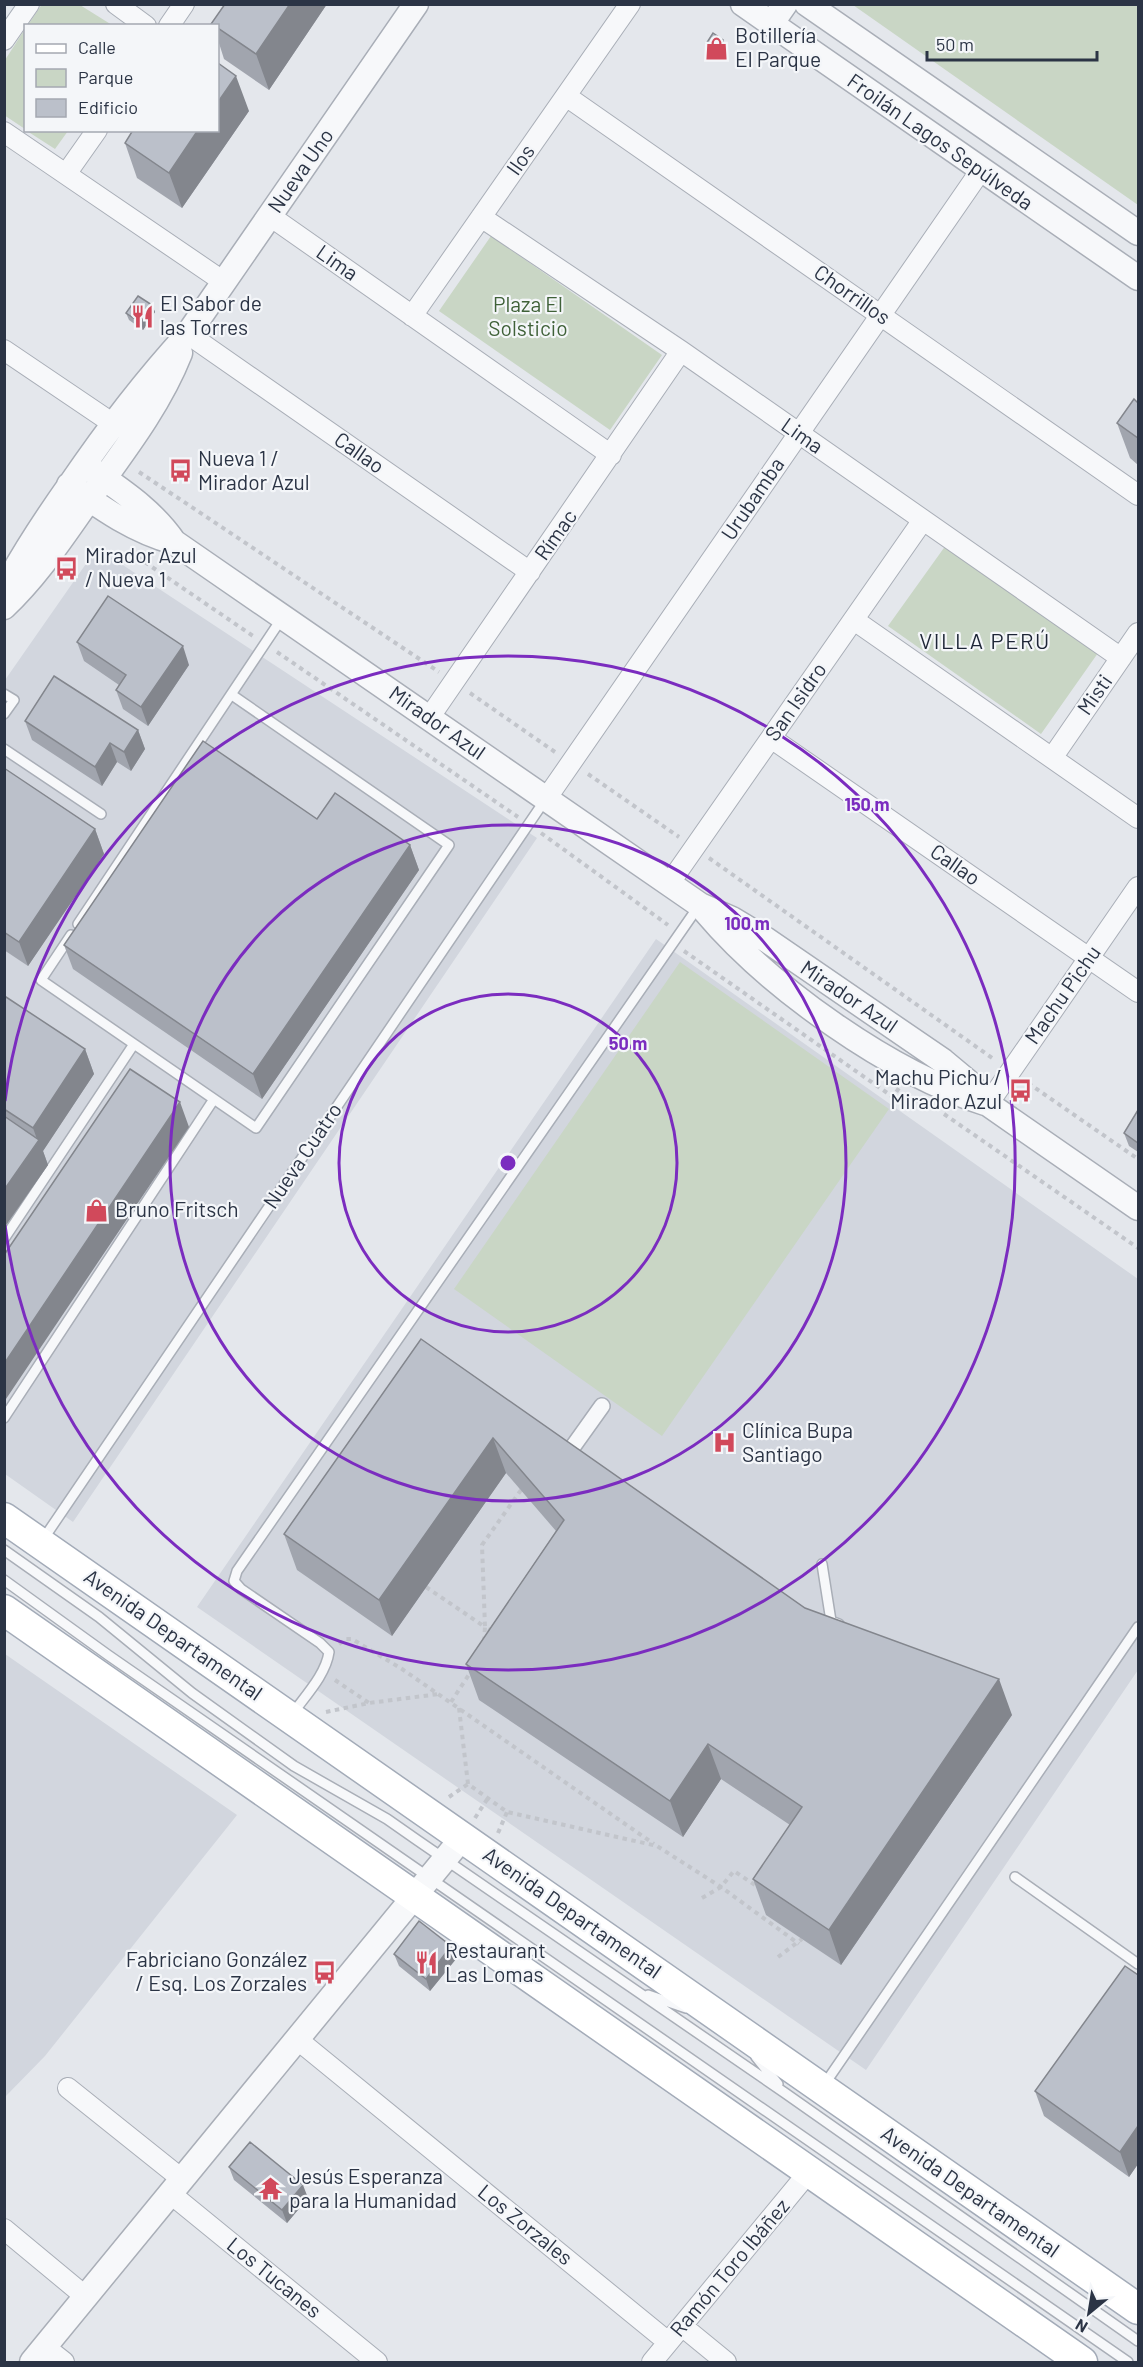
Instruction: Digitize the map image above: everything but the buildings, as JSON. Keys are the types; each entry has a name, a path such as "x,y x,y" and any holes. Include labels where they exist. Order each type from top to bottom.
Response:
{"main road":[{"name":"Avenida Departamental","path":"4,1518 1138,2310"},
{"path":"4,1610 423,1889 808,2173 1082,2362"}],"street":[{"path":"4,40 29,4"},
{"path":"116,4 143,24"},
{"path":"171,24 184,4"},
{"name":"Ilos","path":"412,316 630,4"},
{"name":"Froilán Lagos Sepúlveda","path":"743,4 1138,278"},
{"path":"771,24 785,4"},
{"name":"Froilán Lagos Sepúlveda","path":"807,4 1138,233"},
{"name":"Nueva Uno","path":"4,590 38,531 112,423 152,373 188,334 414,5"},
{"name":"Chorrillos","path":"566,96 1138,495"},
{"path":"4,132 224,282"},
{"path":"66,174 96,132"},
{"name":"Urubamba","path":"546,799 981,170"},
{"name":"Lima","path":"270,216 611,455"},
{"name":"Lima","path":"481,217 681,351 1121,658"},
{"name":"Nueva Uno","path":"4,607 45,561 161,394 188,334"},
{"name":"Callao","path":"188,334 530,572"},
{"path":"4,350 112,423"},
{"name":"Rímac","path":"429,718 681,351"},
{"name":"Mirador Azul","path":"84,464 142,505 156,518 174,542"},
{"name":"Mirador Azul","path":"69,485 89,500 141,531 174,542 700,905 732,919 765,939 943,1061 967,1081 988,1104 1138,1208"},
{"name":"San Isidro","path":"669,884 923,520"},
{"path":"854,620 1138,818"},
{"name":"Misti","path":"1052,758 1138,633"},
{"name":"Callao","path":"771,738 1138,992"},
{"name":"Machu Pichu","path":"988,1104 1138,887"},
{"path":"561,1464 602,1406"},
{"path":"64,2362 39,2355 423,1889 461,1838"},
{"name":"Los Zorzales","path":"298,2040 668,2342"},
{"name":"Los Tucanes","path":"68,2088 377,2362"},
{"name":"Ramón Toro Ibáñez","path":"652,2362 808,2173"},
{"path":"4,2229 86,2297"},
{"path":"681,2326 726,2362"}],"lane":[{"path":"232,695 449,845 256,1128 41,980 283,617"},
{"path":"4,694 14,700 4,714"},
{"path":"4,749 101,814"},
{"name":"Nueva Cuatro","path":"41,1543 546,799"},
{"path":"290,1717 322,1672 328,1661 329,1652 320,1643 241,1589 234,1581 237,1571 700,905"},
{"path":"4,1239 134,1044"},
{"path":"6,1413 214,1099"},
{"path":"4,1551 99,1617 171,1677 312,1777 387,1819 461,1838 638,1992 1138,2341"},
{"path":"822,1564 831,1621 853,1629"},
{"path":"4,1580 423,1889 1128,2362"},
{"path":"822,2088 1138,1627"},
{"path":"1015,1876 1138,1964"},
{"path":"638,1992 730,2023 785,2093"}],"path":[{"path":"139,472 572,763 1138,1159"},
{"path":"121,546 528,824 669,924 661,935 893,1097 902,1085"},
{"path":"941,1112 1138,1248"},
{"path":"484,1651 482,1545 521,1490"},
{"path":"426,1587 495,1634"},
{"path":"329,1652 346,1639 352,1639 440,1694 657,1846 801,1942 778,1957"},
{"path":"451,1702 473,1668"},
{"path":"322,1672 369,1703"},
{"path":"326,1713 369,1703 440,1694"},
{"path":"459,1708 468,1784 507,1812 657,1846"},
{"path":"446,1798 468,1784"},
{"path":"461,1838 489,1798"},
{"path":"498,1834 507,1812"},
{"path":"702,1898 721,1887 734,1871 759,1888"}],"shaded area":[{"path":"97,548 537,838 73,1522 5,1474 5,680"},
{"name":"Clínica Bupa Santiago","path":"656,939 1138,1279 1138,1670 866,2070 197,1607"},
{"path":"5,1654 237,1815 45,2056 5,2097"}],"green space":[{"path":"42,4 80,5 110,24 29,24"},
{"path":"853,5 1138,5 1138,205"},
{"path":"24,31 24,128 4,115 5,60"},
{"path":"29,132 67,132 55,149"},
{"name":"Plaza El Solsticio","path":"491,236 662,355 610,430 439,311"},
{"path":"946,545 1098,653 1041,734 888,626"},
{"path":"680,962 889,1109 662,1436 454,1289"}],"place":[{"name":"Botillería El Parque","path":"717,48"},
{"name":"El Sabor de las Torres","path":"142,316"},
{"name":"Nueva 1 / Mirador Azul","path":"180,471"},
{"name":"Mirador Azul / Nueva 1","path":"67,568"},
{"name":"Machu Pichu / Mirador Azul","path":"1020,1090"},
{"name":"Bruno Fritsch","path":"97,1210"},
{"name":"Clínica Bupa Santiago","path":"724,1443"},
{"name":"Restaurant Las Lomas","path":"427,1963"},
{"name":"Fabriciano González / Esq. Los Zorzales","path":"325,1972"},
{"name":"Jesús Esperanza para la Humanidad","path":"271,2189"}],"district":[{"name":"VILLA PERÚ","path":"985,641"}]}
